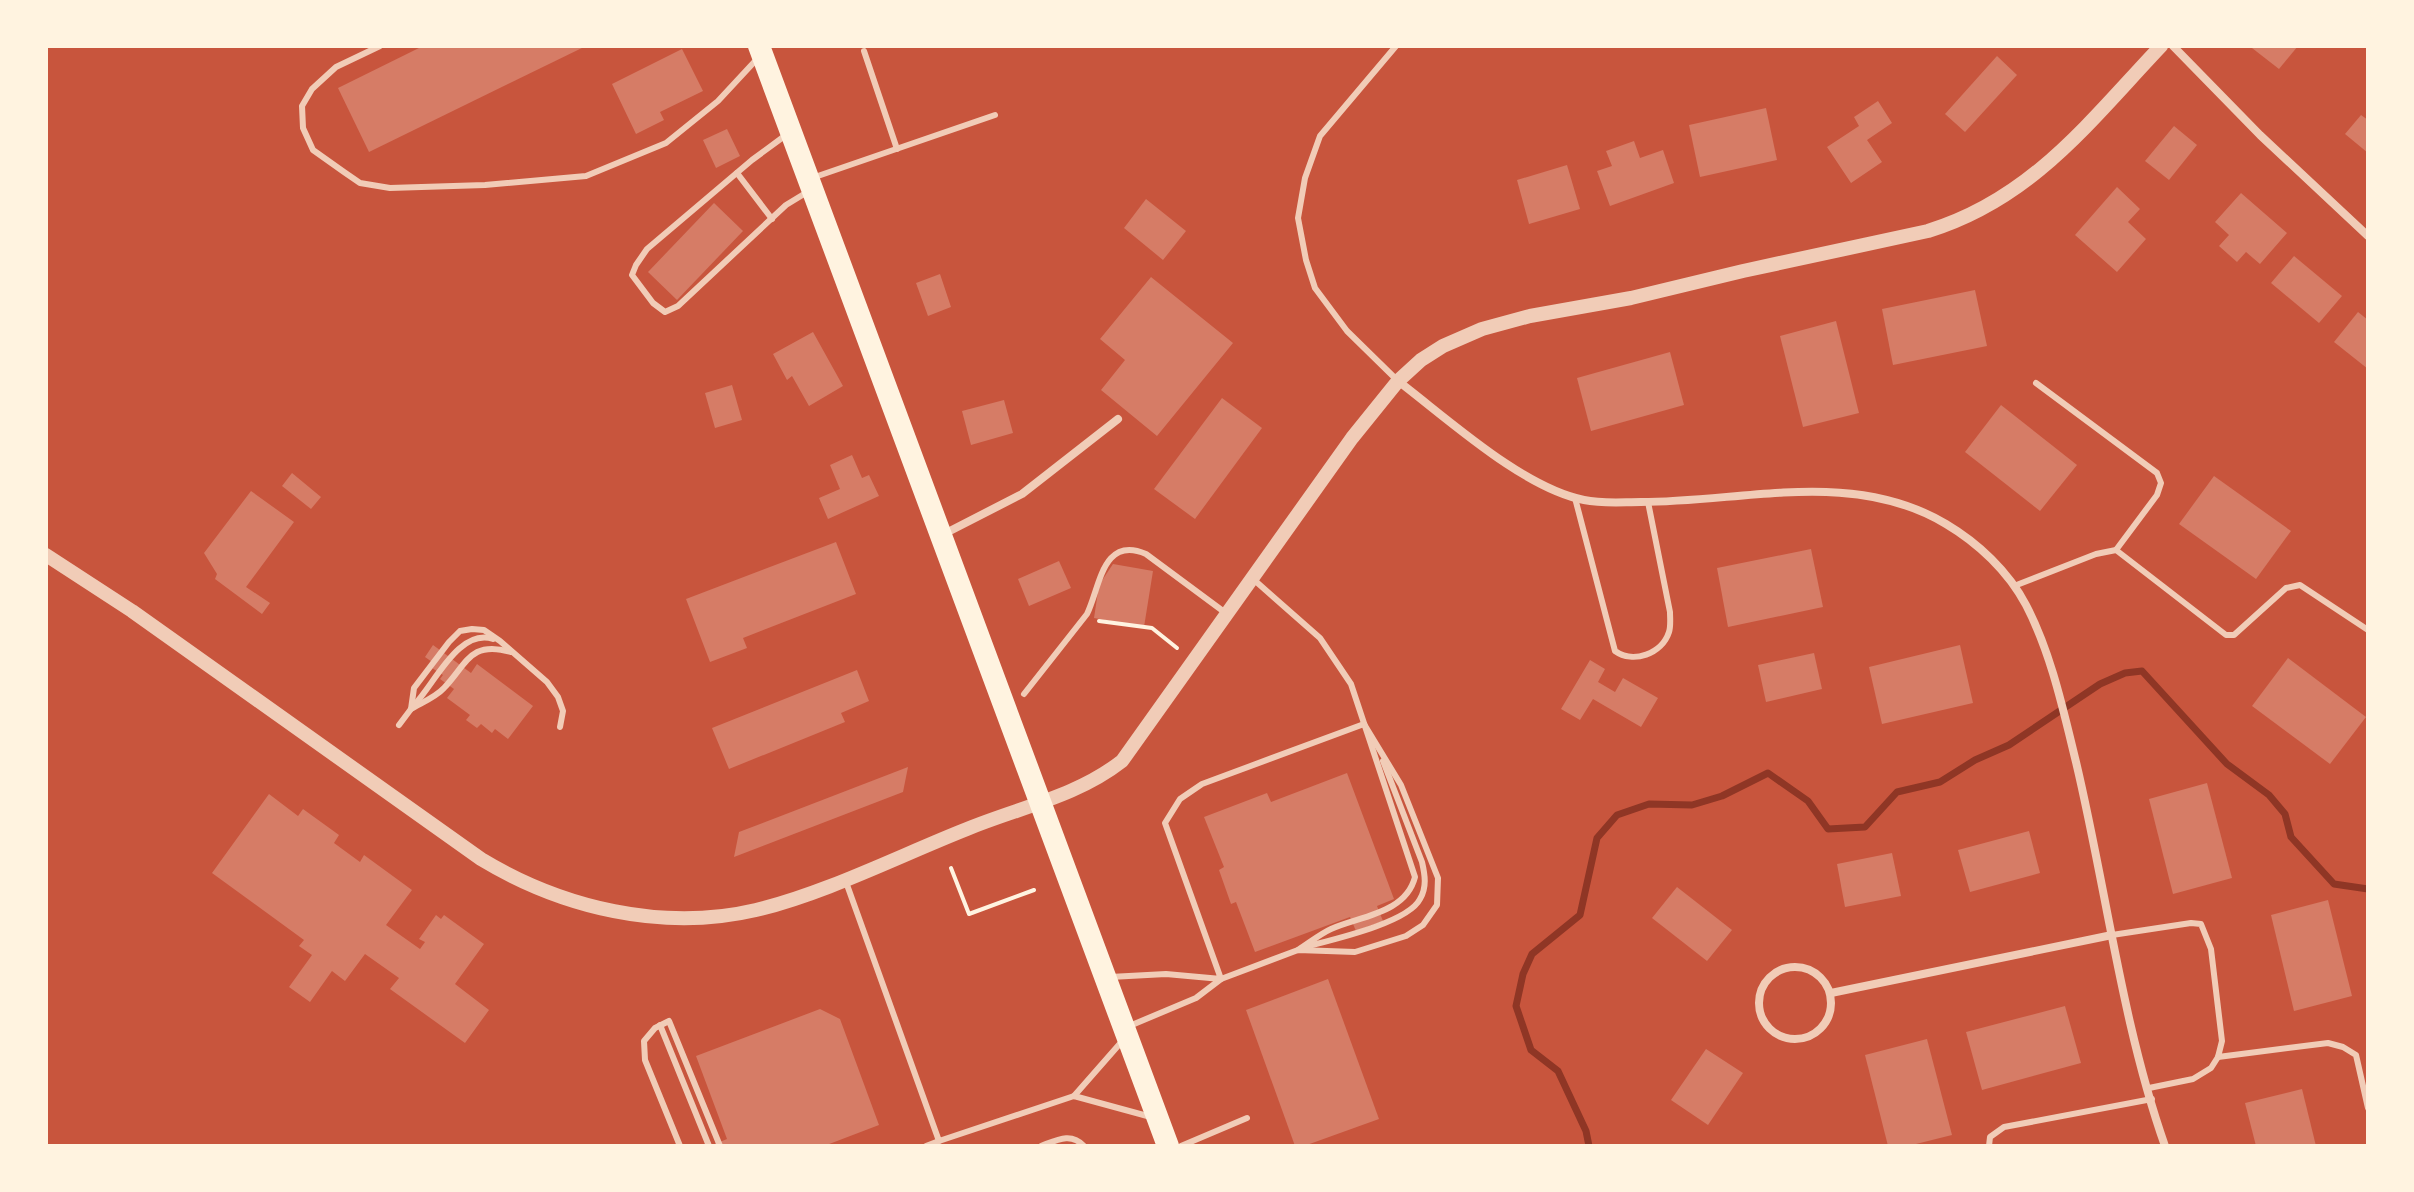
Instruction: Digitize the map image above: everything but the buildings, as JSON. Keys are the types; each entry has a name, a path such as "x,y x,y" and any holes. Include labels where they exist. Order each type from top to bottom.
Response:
{"highway":[{"path":"761,50 1168,1146"}],"street":[{"path":"46,555 132,611 508,876 572,902 656,917 723,916 758,909 1088,785 1122,761 1352,438 1398,381 1421,360 1443,346 1482,329 1530,316 1631,298 1914,235 1954,223 2009,194 2050,163 2161,46"},
{"path":"2173,46 2260,135 2368,236"},
{"path":"1398,381 1502,460 1546,486 1575,498 1601,502 1648,502 1816,490 1847,491 1881,496 1927,512 1975,543 2014,586 2027,606 2059,694 2089,816 2112,935 2165,1146"},
{"path":"941,535 1022,494 1118,419"},
{"path":"1831,993 2112,935"},
{"path":"1788,967 1813,971 1831,993 1831,1012 1825,1024 1805,1039 1792,1040 1769,1029 1758,1006 1766,981 1775,972 1788,967"}],"lane":[{"path":"380,46 336,67 312,89 302,106 303,128 313,150 344,172 360,183 390,188 485,185 586,176 666,143 718,101 761,50"},
{"path":"1396,46 1320,136 1305,178 1298,218 1315,288 1347,331 1398,381"},
{"path":"864,51 897,149"},
{"path":"791,131 647,249 632,275 653,303 665,312 678,306 810,184 995,115"},
{"path":"737,173 772,219"},
{"path":"2014,586 2096,554 2116,550 2157,495 2161,483 2157,473 2036,383"},
{"path":"1575,498 1615,651 1631,657 1656,650 1664,643 1670,630 1670,612 1648,502"},
{"path":"1024,694 1087,614 1094,600 1100,572 1121,551 1134,549 1146,554 1227,614"},
{"path":"2116,550 2226,635 2234,635 2286,588 2300,585 2368,630"},
{"path":"1252,578 1320,638 1351,684 1415,877 1406,897 1396,904 1329,930 1298,950"},
{"path":"411,709 414,688 449,642 460,631 484,630 547,682 563,711 560,727"},
{"path":"399,725 461,645 485,636 500,641"},
{"path":"411,709 442,691 468,656 497,648 515,653"},
{"path":"1298,950 1355,952 1393,940 1423,925 1437,905 1438,878 1401,785 1364,724"},
{"path":"1221,979 1165,823 1180,799 1202,784 1364,724"},
{"path":"929,1145 1074,1096 1126,1032 1196,998 1221,979 1409,911 1419,902 1425,876 1379,748"},
{"path":"845,878 939,1141"},
{"path":"2112,935 2201,924 2211,949 2222,1041 2218,1057 2211,1068 2193,1079 2149,1088"},
{"path":"1105,977 1166,974 1221,979"},
{"path":"680,1146 645,1060 644,1041 660,1025 669,1021 720,1146"},
{"path":"660,1025 709,1146"},
{"path":"2218,1057 2328,1043 2343,1047 2356,1055 2368,1108"},
{"path":"1074,1096 1158,1119"},
{"path":"1989,1146 1990,1137 2004,1127 2152,1099"},
{"path":"1181,1146 1247,1118"},
{"path":"1041,1146 1062,1138 1073,1138 1084,1146"}],"path":[{"path":"1094,620 1152,628 1177,648"},
{"path":"951,868 969,914 1034,890"}],"waterway":[{"path":"1589,1146 1586,1131 1558,1071 1531,1050 1516,1006 1523,974 1532,954 1580,915 1597,838 1617,815 1649,804 1692,805 1722,796 1768,773 1808,801 1828,829 1865,827 1897,792 1940,782 1975,760 2009,745 2100,684 2125,673 2142,671 2227,764 2269,795 2285,814 2291,837 2334,884 2368,889"}]}
